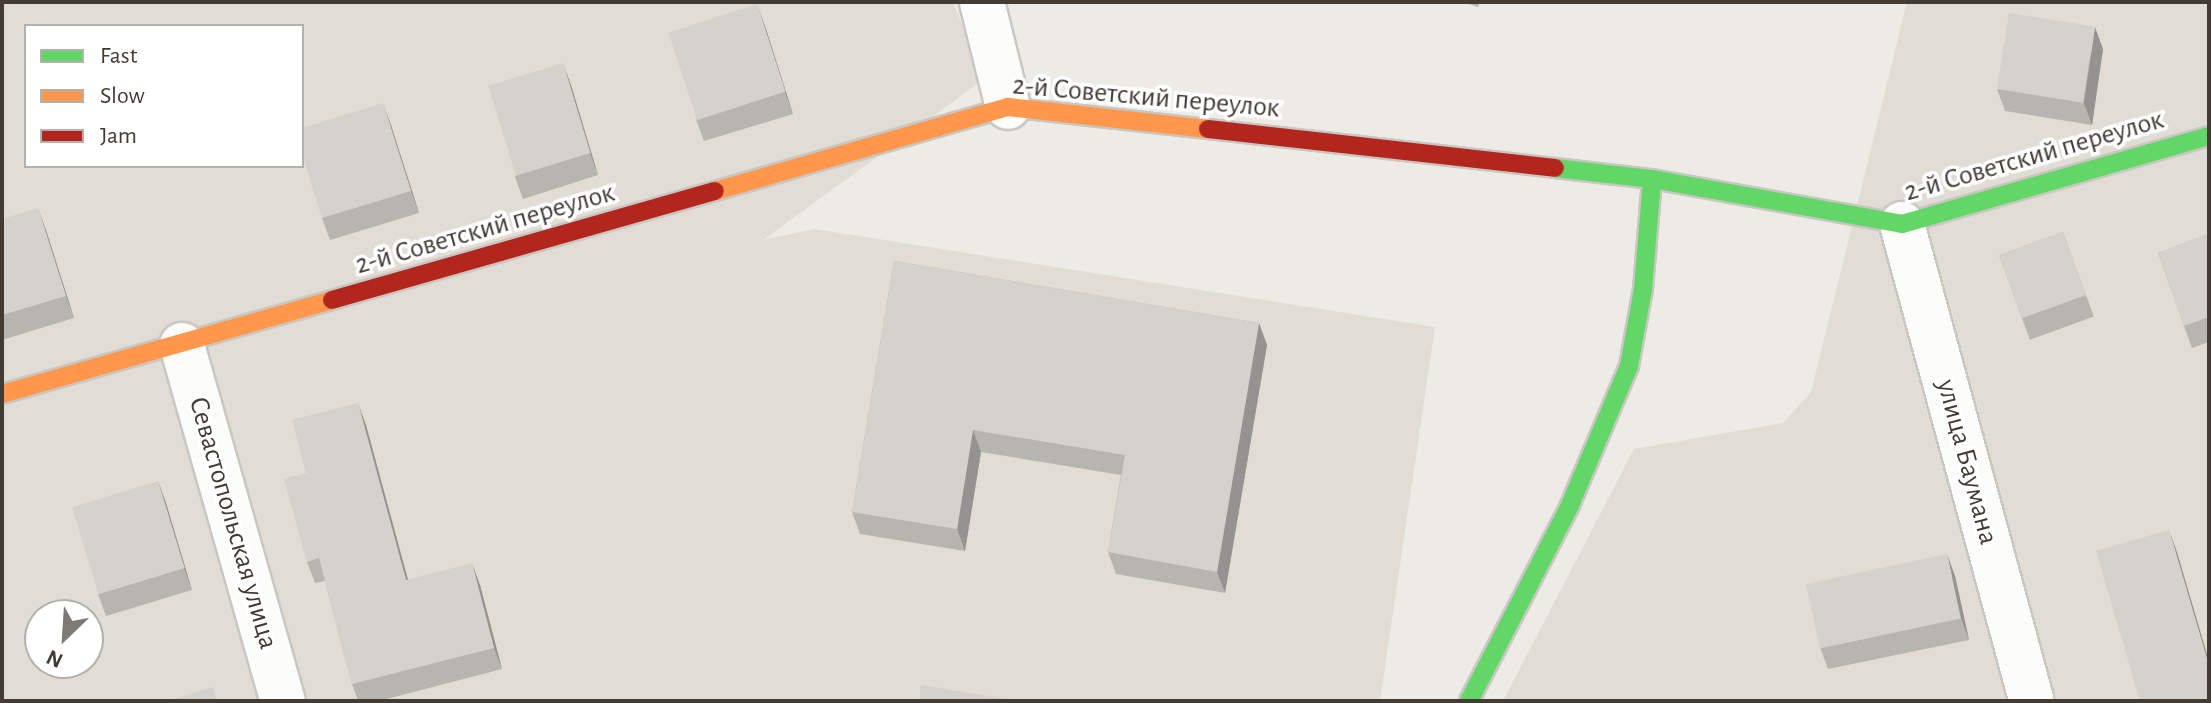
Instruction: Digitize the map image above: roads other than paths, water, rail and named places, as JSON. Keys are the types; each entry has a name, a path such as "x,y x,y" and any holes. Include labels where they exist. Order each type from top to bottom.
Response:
{"street":[{"path":"982,2 1008,107"},
{"name":"2-й Советский переулок","path":"2,394 1008,107 1652,179 1902,224 2209,136"},
{"path":"1469,701 1570,505 1629,366 1652,179"},
{"name":"улица Баумана","path":"1902,224 2032,701"},
{"name":"Севастопольская улица","path":"182,345 283,701"}]}
